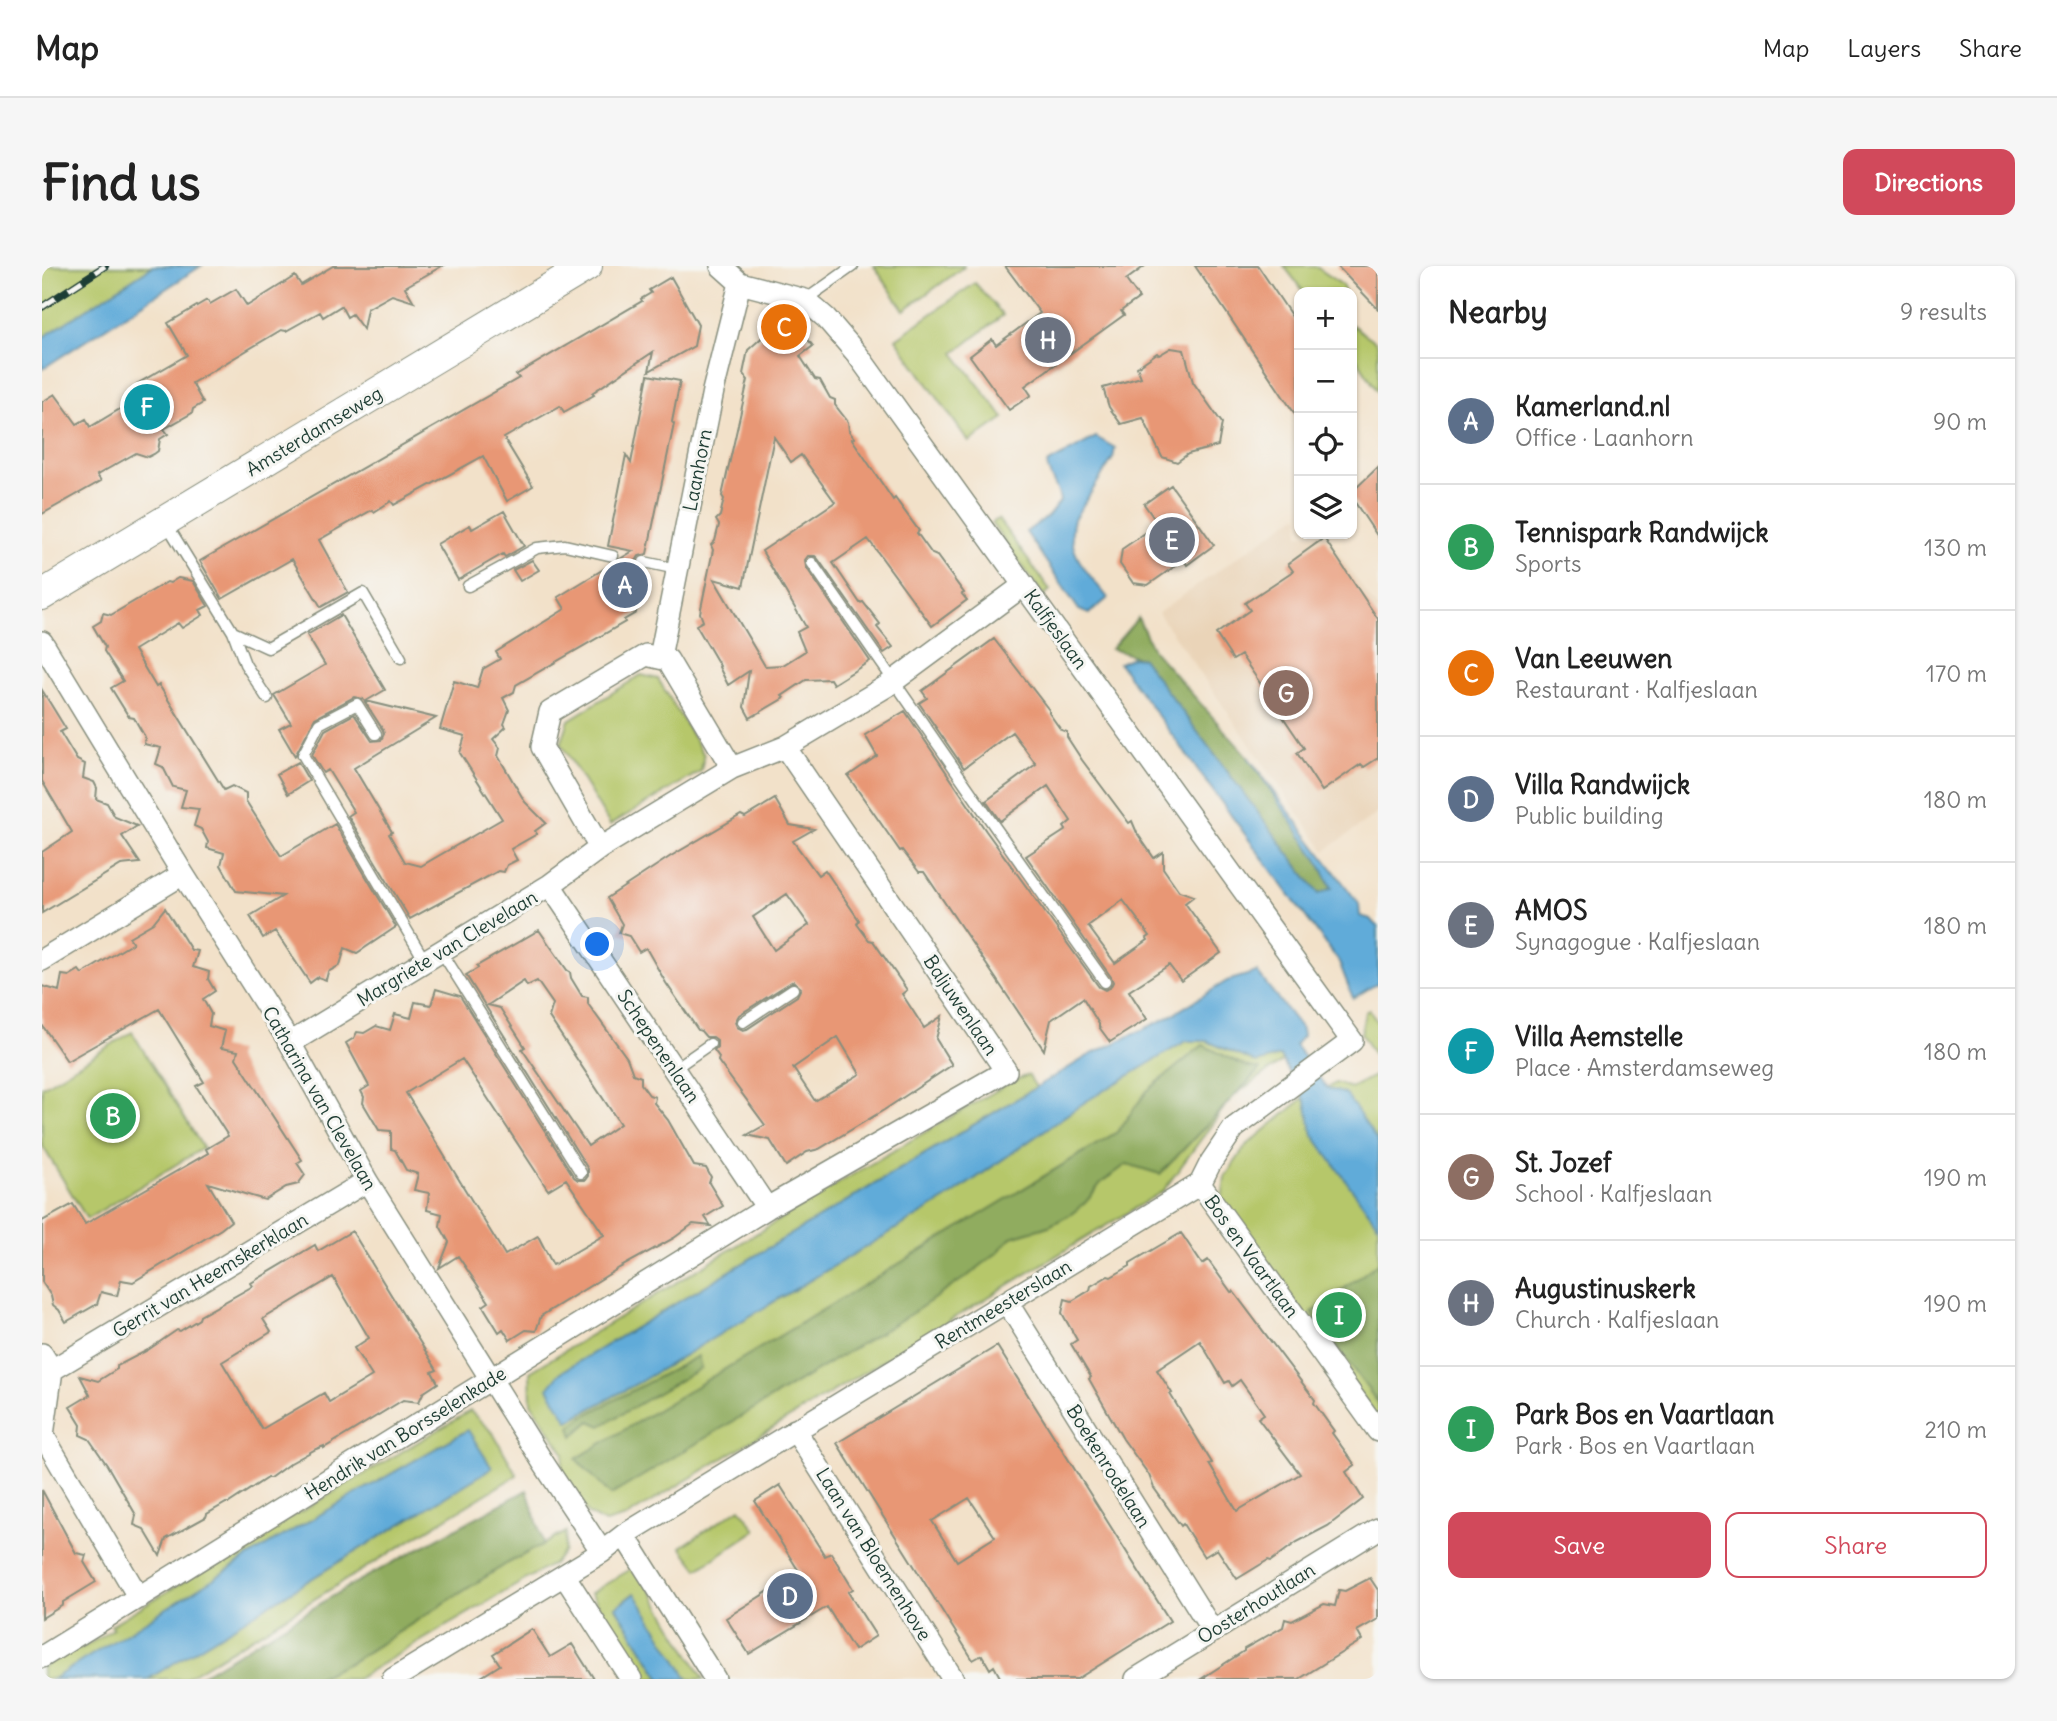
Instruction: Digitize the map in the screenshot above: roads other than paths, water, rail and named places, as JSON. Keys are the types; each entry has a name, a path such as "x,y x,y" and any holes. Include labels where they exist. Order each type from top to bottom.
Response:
{"main road":[{"name":"Amsterdamseweg","path":"42,596 587,266"}],"street":[{"name":"Kalfjeslaan","path":"721,266 740,284 805,300 826,318 857,354 1352,1041"},
{"name":"Laanhorn","path":"660,657 713,391 740,284"},
{"path":"600,848 542,747 550,712 646,655 660,657 668,660 732,768 785,747 894,681 1024,585"},
{"name":"Catharina van Clevelaan","path":"42,642 183,874 290,1043 367,1181 602,1552"},
{"name":"Baljuwenlaan","path":"767,1208 1006,1071 785,747"},
{"name":"Margriete van Clevelaan","path":"290,1043 550,885 600,848 732,768"},
{"path":"42,960 183,874"},
{"name":"Schepenenlaan","path":"550,885 767,1208"},
{"name":"Rentmeesterslaan","path":"564,1574 1200,1184 1234,1128 1352,1041"},
{"name":"Gerrit van Heemskerklaan","path":"47,1362 367,1181"},
{"name":"Bos en Vaartlaan","path":"1200,1184 1378,1431"},
{"name":"Hendrik van Borsselenkade","path":"42,1657 767,1208"},
{"name":"Boekenrodelaan","path":"1007,1303 1212,1630"},
{"path":"47,1362 43,1435 139,1598"},
{"name":"Laan van Bloemenhove","path":"795,1430 953,1679"},
{"name":"Oosterhoutlaan","path":"1136,1679 1378,1529"},
{"path":"624,1535 715,1679"},
{"path":"393,1679 564,1574 631,1679"}],"lane":[{"path":"805,300 853,266"},
{"path":"165,521 233,632 245,664 267,698"},
{"path":"468,586 537,548 565,545 613,556"},
{"path":"644,562 677,569"},
{"path":"812,563 1105,982"},
{"path":"233,632 268,648 363,593 401,658"},
{"path":"376,734 357,704 319,724 303,755 433,956 581,1173"},
{"path":"743,1022 793,989"},
{"path":"674,1069 710,1044"}],"water":[{"path":"153,266 201,266 42,369 42,338"},
{"path":"1096,437 1115,448 1113,458 1074,519 1072,531 1072,542 1080,562 1108,598 1089,614 1079,610 1026,532 1048,516 1060,501 1047,464"},
{"path":"1132,657 1142,658 1319,894 1332,888 1317,859 1248,757 1359,904 1360,916 1371,919 1378,927 1378,983 1353,998 1339,962 1119,663"},
{"path":"1257,972 1302,1030 1303,1036 1295,1045 1327,1088 1346,1094 1378,1142 1378,1225 1313,1135 1306,1102 1280,1056 1257,1063 1207,1041 1186,1041 1085,1102 946,1199 638,1383 568,1421 548,1388 560,1373 1090,1055 1167,1018 1227,981"},
{"path":"468,1430 492,1468 148,1679 53,1679 274,1541"},
{"path":"635,1593 688,1679 661,1679 616,1607"}],"railway":[{"path":"42,307 105,266"}],"place":[{"name":"Van Leeuwen","path":"784,327"},
{"name":"Augustinuskerk","path":"1048,340"},
{"name":"Villa Aemstelle","path":"147,407"},
{"name":"AMOS","path":"1172,540"},
{"name":"Kamerland.nl","path":"625,585"},
{"name":"St. Jozef","path":"1286,693"},
{"name":"Tennispark Randwijck","path":"113,1116"},
{"name":"Park Bos en Vaartlaan","path":"1339,1315"},
{"name":"Villa Randwijck","path":"790,1596"}]}
